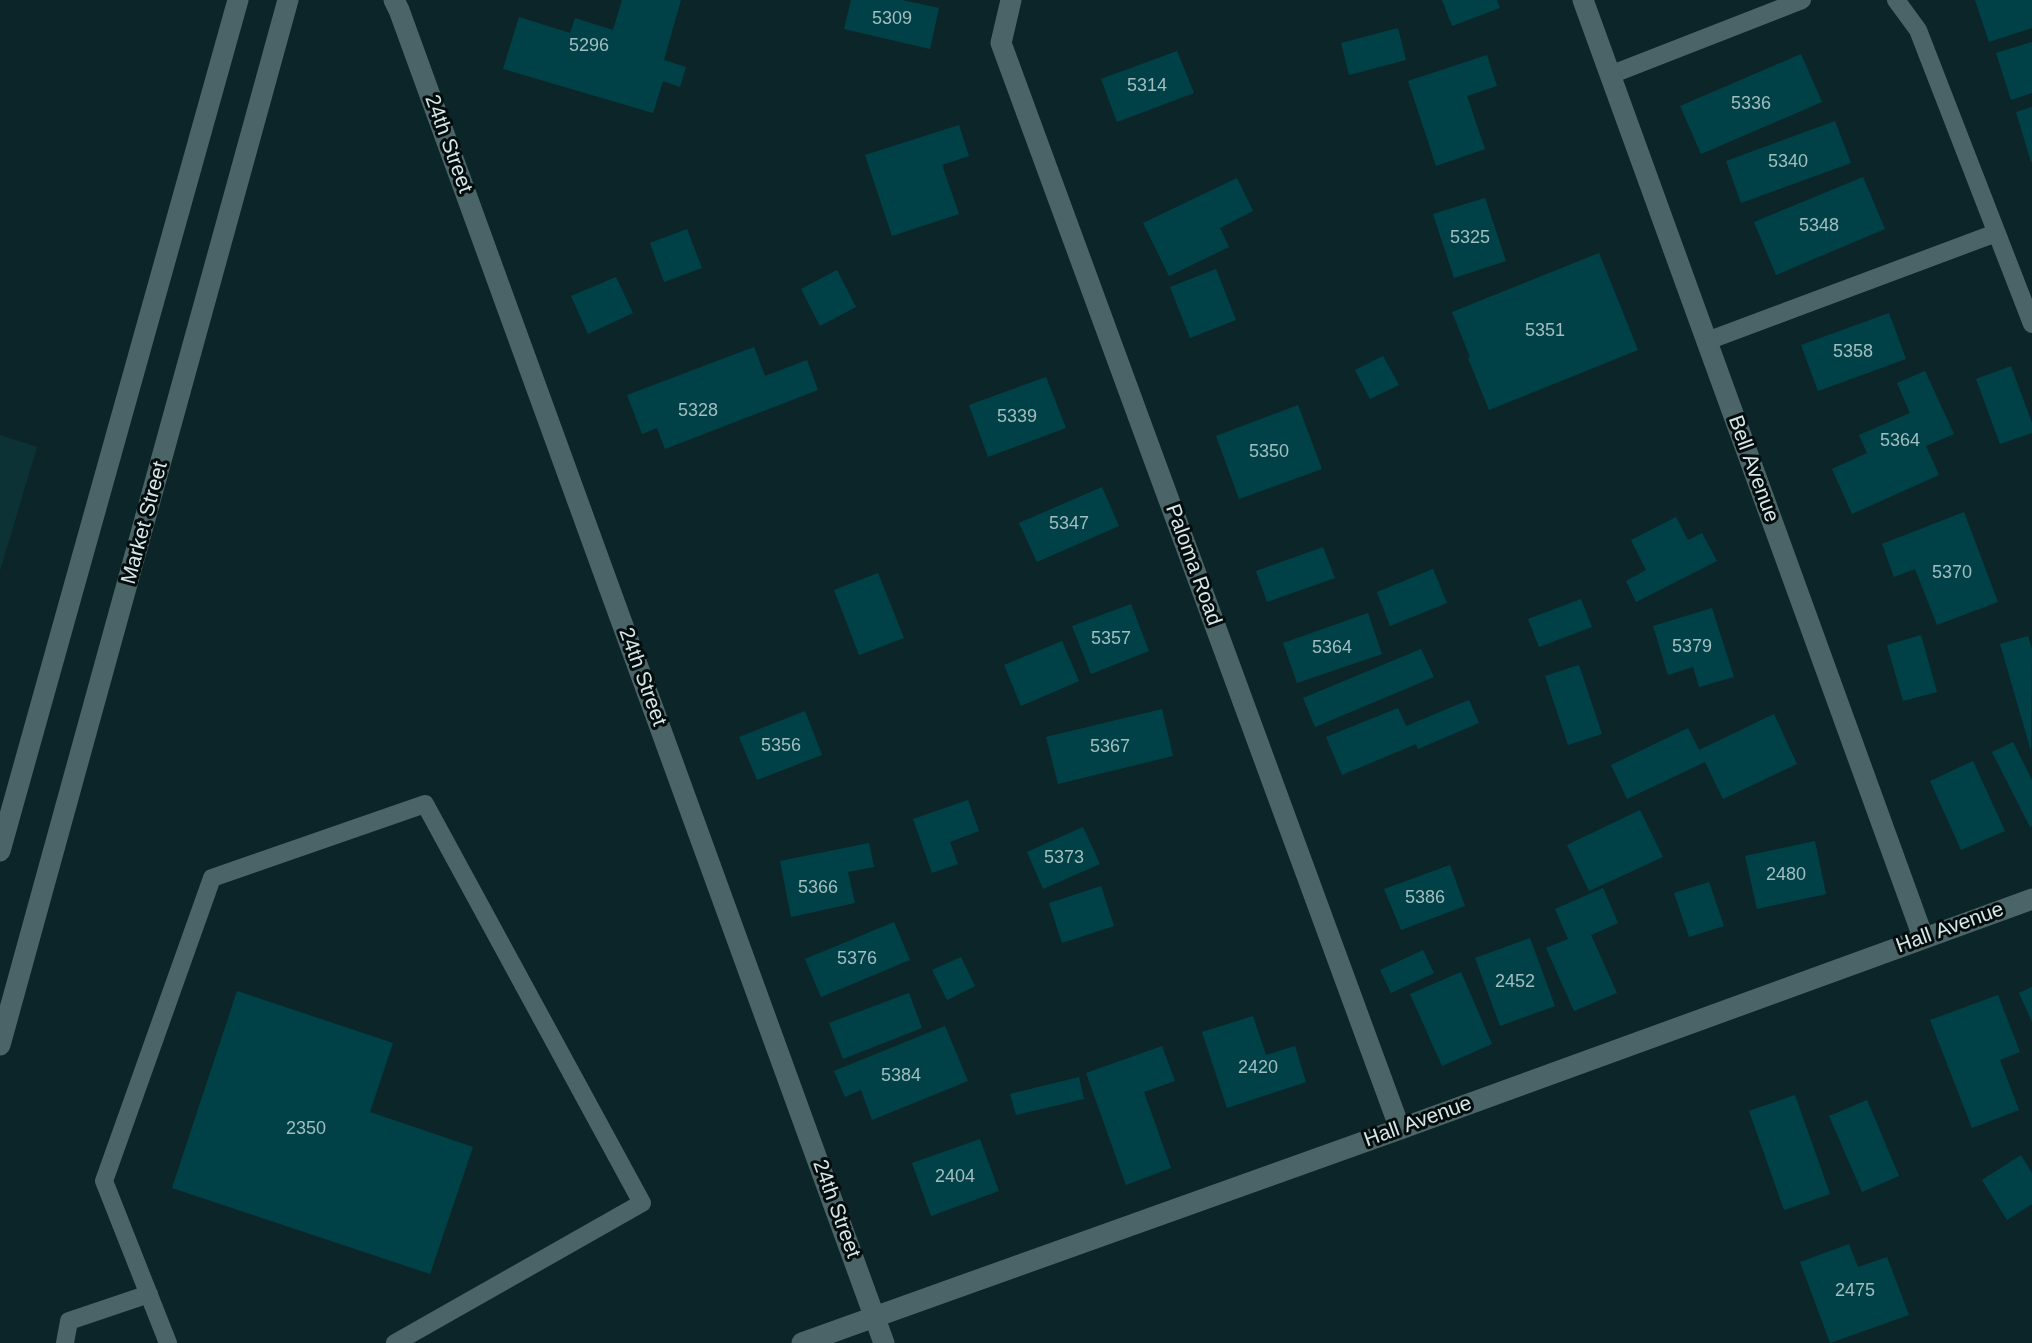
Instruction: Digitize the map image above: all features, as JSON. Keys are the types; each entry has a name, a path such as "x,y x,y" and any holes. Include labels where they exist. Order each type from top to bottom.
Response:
{"street":[{"path":"0,851 238,0"},
{"name":"Market Street","path":"0,1045 288,0"},
{"name":"Paloma Road","path":"1011,0 1001,43 1400,1129"},
{"name":"Bell Avenue","path":"1583,0 1923,937"},
{"name":"24th Street","path":"398,3 884,1343"},
{"name":"Hall Avenue","path":"802,1343 1400,1129 2032,898"}],"lane":[{"path":"1610,75 1802,0"},
{"path":"1896,0 1918,30 2032,324"},
{"path":"1707,341 1996,233"},
{"path":"168,1343 104,1181 212,878 425,804 642,1203 395,1343"},
{"path":"65,1343 69,1321 149,1294"}],"shaded area":[{"path":"0,435 37,447 0,571"}],"building":[{"path":"622,0 681,0 664,60 686,67 680,87 663,81 653,113 503,69 519,17 570,33 575,18 613,30"},
{"path":"851,0 902,0 939,8 930,49 844,29"},
{"path":"1442,0 1497,0 1500,8 1452,26"},
{"path":"1975,0 2032,0 2032,28 1989,42"},
{"path":"1398,28 1406,60 1349,75 1341,43"},
{"path":"2032,42 2032,93 2011,100 1996,53"},
{"path":"1177,51 1194,93 1117,122 1101,79"},
{"path":"1801,54 1822,102 1701,154 1680,106"},
{"path":"1487,55 1497,86 1467,96 1485,149 1436,166 1408,81"},
{"path":"2032,107 2032,162 2031,162 2016,112"},
{"path":"1835,121 1851,163 1741,203 1726,161"},
{"path":"959,125 969,156 942,165 959,214 892,236 865,155"},
{"path":"1863,177 1885,229 1776,275 1754,222"},
{"path":"1237,178 1253,211 1220,228 1229,247 1169,276 1143,223"},
{"path":"1485,198 1506,261 1454,278 1433,214"},
{"path":"687,229 702,268 664,282 650,243"},
{"path":"1599,253 1638,350 1489,410 1452,312"},
{"path":"1216,269 1236,320 1190,338 1170,287"},
{"path":"837,270 856,307 820,326 801,289"},
{"path":"616,277 633,313 588,334 571,296"},
{"path":"1889,313 1906,359 1818,391 1801,345"},
{"path":"754,347 765,376 807,360 818,390 665,449 657,428 642,434 627,395"},
{"path":"1383,356 1399,385 1370,399 1355,370"},
{"path":"2011,366 2032,423 2032,433 2000,444 1976,379"},
{"path":"1925,371 1954,434 1926,446 1939,475 1852,514 1832,469 1867,453 1859,435 1910,413 1897,383"},
{"path":"1046,377 1066,428 988,457 969,405"},
{"path":"1298,405 1322,469 1239,499 1216,436"},
{"path":"1102,487 1119,526 1037,562 1019,523"},
{"path":"1964,512 1998,602 1937,625 1915,569 1894,577 1882,544"},
{"path":"1676,517 1688,540 1702,533 1717,561 1636,602 1626,581 1646,570 1631,540"},
{"path":"1323,547 1335,578 1267,602 1256,571"},
{"path":"1433,569 1447,603 1390,626 1377,592"},
{"path":"878,573 904,638 859,655 834,590"},
{"path":"1581,599 1592,627 1539,647 1528,619"},
{"path":"1131,604 1149,651 1091,674 1072,626"},
{"path":"1712,608 1734,677 1699,687 1693,667 1668,675 1653,626"},
{"path":"1368,613 1382,654 1297,683 1283,643"},
{"path":"1921,635 1937,692 1903,701 1887,645"},
{"path":"2028,636 2032,649 2031,751 2000,644"},
{"path":"1062,641 1079,681 1021,706 1004,665"},
{"path":"1421,649 1434,677 1315,727 1303,698"},
{"path":"1579,665 1602,734 1568,745 1545,676"},
{"path":"1469,700 1479,723 1418,749 1416,744 1342,775 1326,737 1398,708 1406,726"},
{"path":"1162,709 1173,756 1058,784 1046,737"},
{"path":"805,711 822,755 757,780 739,737"},
{"path":"1774,714 1797,764 1723,799 1705,762 1627,799 1611,765 1688,728 1699,750"},
{"path":"2013,742 2032,780 2030,827 1992,752"},
{"path":"1973,761 2005,831 1961,850 1930,781"},
{"path":"968,800 979,831 950,842 958,864 932,873 913,819"},
{"path":"1640,810 1663,857 1589,891 1567,845"},
{"path":"1083,827 1100,864 1043,889 1027,852"},
{"path":"1815,841 1826,894 1757,909 1745,856"},
{"path":"869,843 874,867 848,872 855,903 791,917 780,861"},
{"path":"1450,865 1465,906 1401,930 1384,889"},
{"path":"1709,882 1724,926 1689,937 1674,893"},
{"path":"1101,886 1114,926 1062,943 1049,903"},
{"path":"1603,888 1618,923 1591,935 1617,993 1574,1011 1546,948 1568,939 1555,909"},
{"path":"894,922 910,960 821,997 805,959"},
{"path":"1530,938 1555,1006 1500,1026 1475,958"},
{"path":"1423,950 1434,973 1391,993 1380,970"},
{"path":"961,957 975,986 947,1000 932,970"},
{"path":"1461,972 1492,1044 1442,1066 1410,994"},
{"path":"2032,987 2032,1022 2019,993"},
{"path":"237,991 393,1043 370,1112 473,1147 430,1274 172,1188"},
{"path":"909,993 922,1028 843,1059 829,1023"},
{"path":"1998,995 2020,1052 2000,1060 2019,1110 1972,1128 1930,1020"},
{"path":"1253,1016 1266,1055 1295,1046 1306,1082 1227,1108 1202,1032"},
{"path":"945,1026 968,1081 872,1120 861,1090 845,1097 834,1071"},
{"path":"1162,1046 1175,1081 1144,1092 1171,1168 1126,1185 1086,1073"},
{"path":"1079,1077 1084,1099 1016,1115 1010,1094"},
{"path":"1795,1095 1830,1194 1784,1210 1749,1111"},
{"path":"1867,1100 1899,1176 1862,1192 1829,1116"},
{"path":"980,1139 999,1191 931,1216 912,1163"},
{"path":"2021,1155 2032,1173 2032,1204 2007,1220 1982,1180"},
{"path":"1849,1244 1858,1267 1887,1257 1909,1315 1830,1343 1800,1262"}]}
